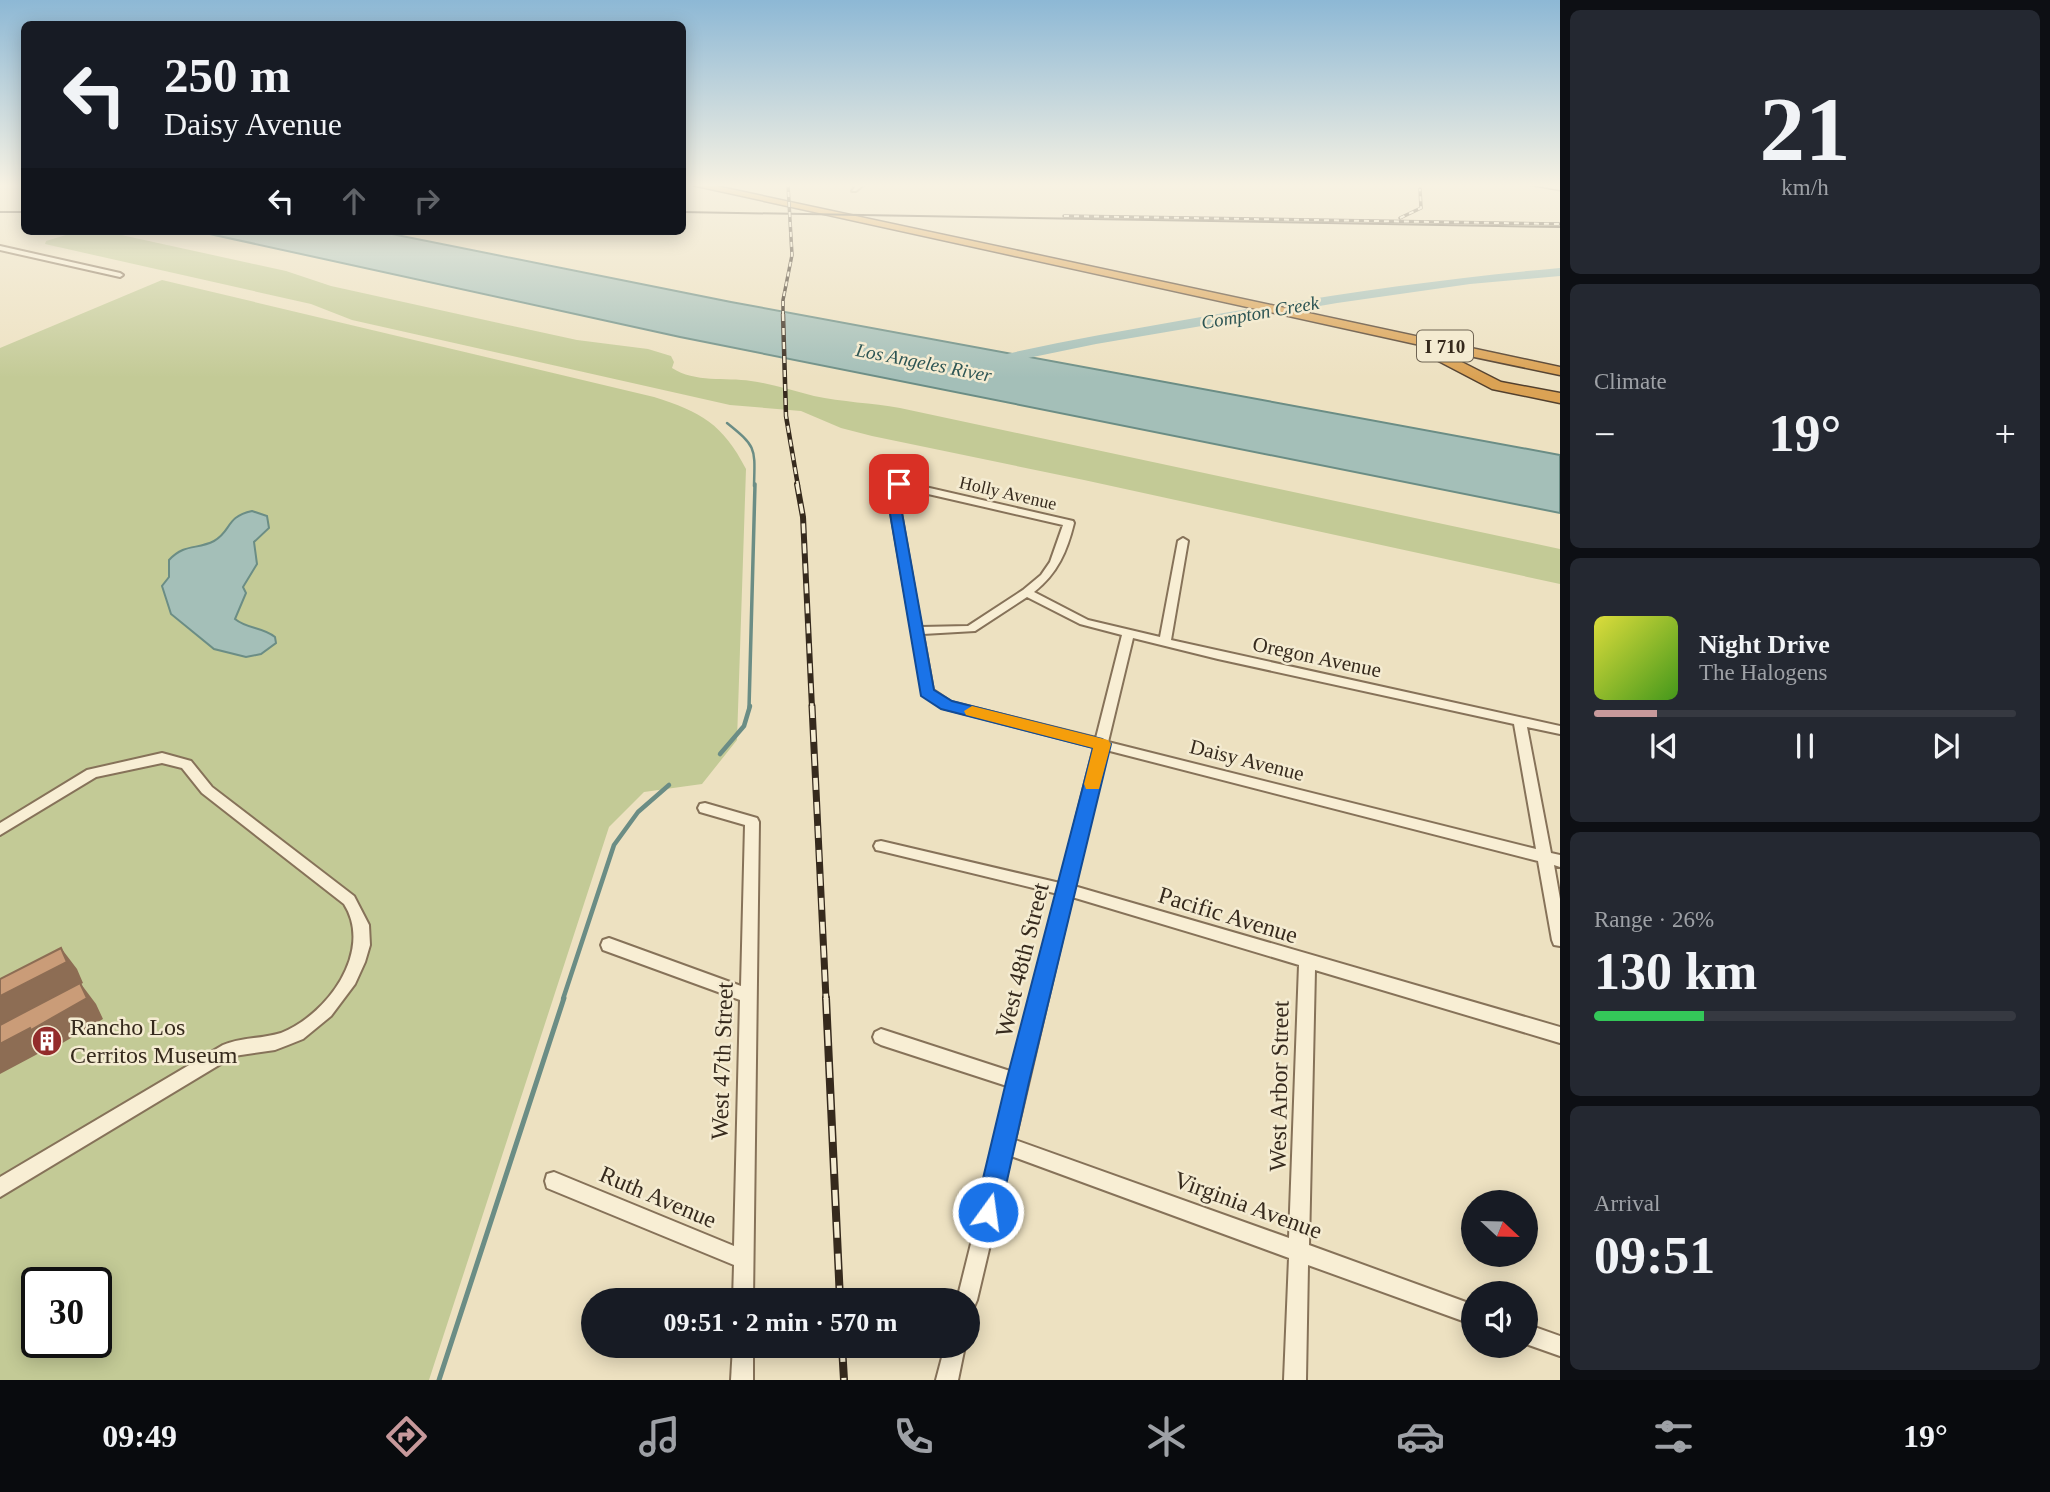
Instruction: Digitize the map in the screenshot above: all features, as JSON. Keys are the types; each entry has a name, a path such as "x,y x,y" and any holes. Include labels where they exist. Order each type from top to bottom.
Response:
{"highway":[{"name":"I 710","path":"995,249 1560,373"},
{"name":"I 710","path":"1032,249 1560,362"},
{"path":"1330,321 1435,353 1497,386 1560,396"},
{"path":"1560,373 1527,371 1514,373 1513,377 1526,388 1560,396"}],"street":[{"path":"6,249 120,275"},
{"name":"Holly Avenue","path":"916,631 893,496 899,484 1069,523 1052,570 1027,592"},
{"path":"1165,641 1183,541"},
{"path":"916,631 971,629 1027,592 1068,615"},
{"name":"Oregon Avenue","path":"1068,615 1128,633 1560,730"},
{"name":"Daisy Avenue","path":"916,631 927,692 947,705 1560,861"},
{"name":"West 48th Street","path":"970,1288 1017,1082 1067,890 1128,633"},
{"path":"1520,722 1560,940"},
{"path":"0,830 92,773 162,758 186,764 208,790 349,900 359,914 363,932 353,973 326,1014 283,1040 242,1045 229,1050 0,1188"},
{"name":"West 47th Street","path":"705,808 752,822 743,1288"},
{"name":"Pacific Avenue","path":"881,846 1067,890 1560,1035"},
{"path":"609,945 750,996"},
{"name":"West Arbor Street","path":"1295,1380 1307,962"},
{"path":"881,1037 1017,1082"},
{"name":"Virginia Avenue","path":"1004,1145 1461,1310"},
{"name":"Ruth Avenue","path":"554,1181 743,1259"},
{"path":"1538,1338 1560,1346"},
{"path":"742,1380 743,1358"},
{"path":"947,1380 953,1358"}],"green space":[{"path":"69,249 187,249 286,271 331,286 577,340 648,349 671,356 674,362 672,368 690,376 751,381 825,398 900,408 1560,549 1560,584 872,436 841,428 801,411 730,405 352,320 311,304"},
{"path":"162,280 654,397 685,408 709,422 729,441 746,469 737,740 702,784 644,792 609,827 429,1380 0,1380 0,348"}],"water":[{"name":"Los Angeles River","path":"280,249 469,249 731,302 1560,455 1560,513 680,337"},
{"path":"252,511 267,516 269,528 254,542 257,564 243,587 246,593 235,619 270,634 275,637 276,643 261,654 246,657 214,649 171,614 162,586 169,577 169,560 175,555 214,541 233,520"}],"building":[{"path":"61,948 67,962 0,996 0,979"},
{"path":"80,983 87,998 31,1030 30,1028 0,1044 0,1025"}],"waterway":[{"name":"Compton Creek","path":"990,362 1248,313 1470,280 1560,272"},
{"path":"727,423 752,449 754,486"},
{"path":"749,708 755,484"},
{"path":"720,754 744,726 750,706"},
{"path":"563,999 614,845 638,812 669,785"},
{"path":"439,1380 564,998"}],"railway":[{"path":"783,314 792,249"},
{"path":"783,314 786,416 798,486"},
{"path":"797,484 803,517 812,708"},
{"path":"812,706 826,999"},
{"path":"826,998 839,1288"},
{"path":"843,1358 844,1380"}],"slow traffic":[{"path":"972,711 1102,744 1092,784"}],"place":[{"name":"Rancho Los Cerritos Museum","path":"47,1041"}],"route":[{"path":"899,484 893,496 927,692 947,705 1102,744 1017,1082 988,1212"}]}
